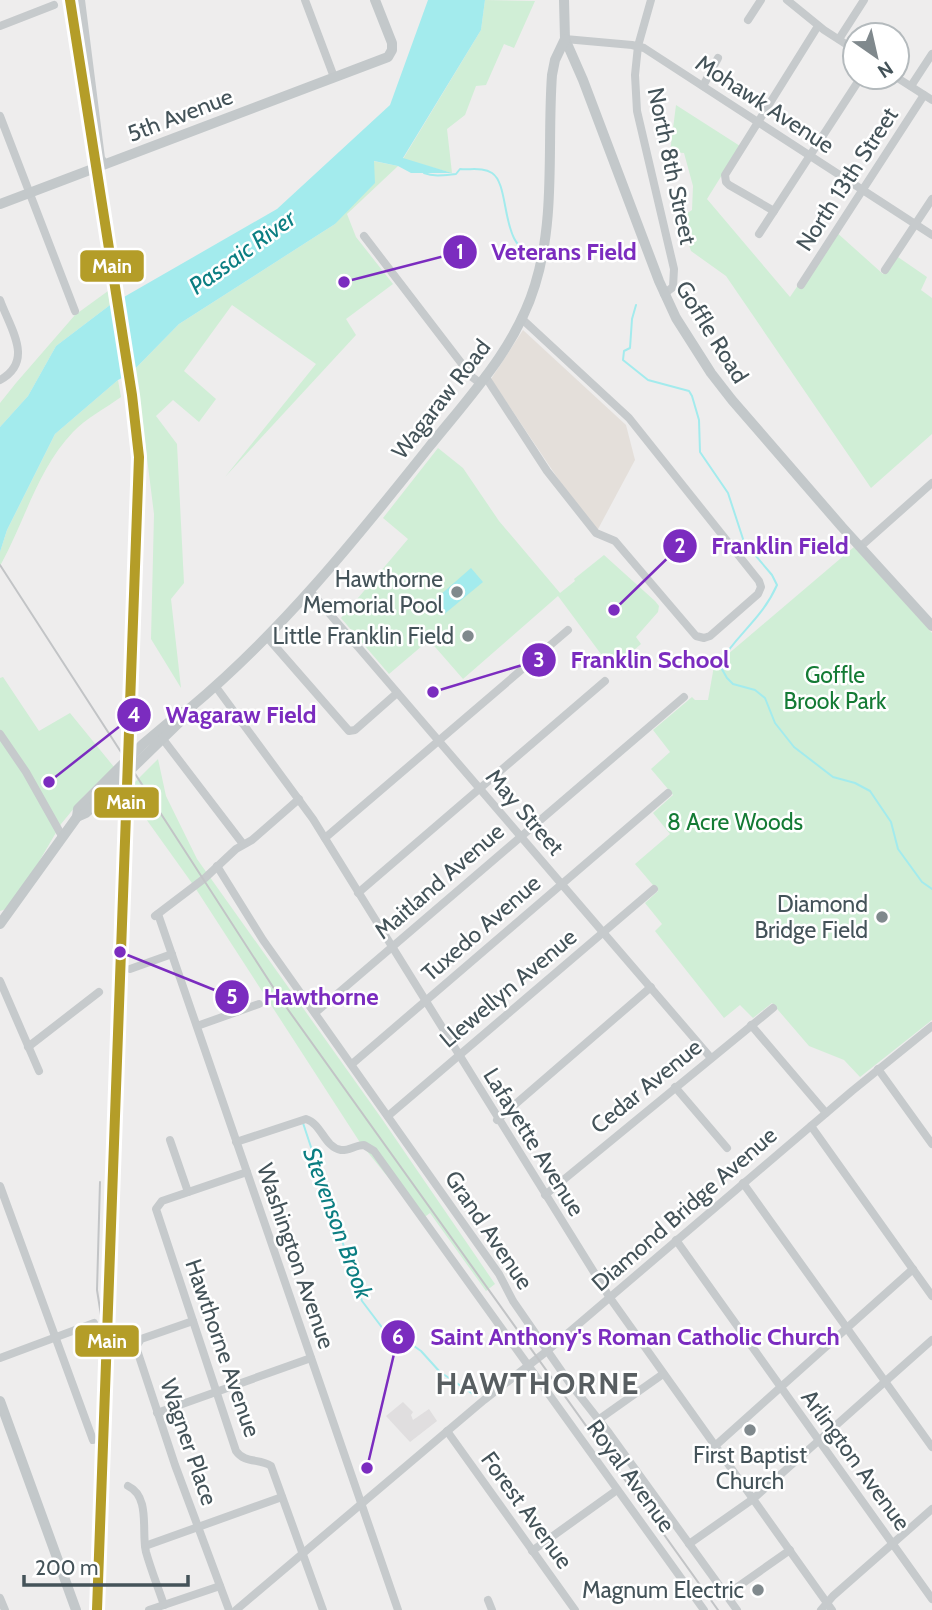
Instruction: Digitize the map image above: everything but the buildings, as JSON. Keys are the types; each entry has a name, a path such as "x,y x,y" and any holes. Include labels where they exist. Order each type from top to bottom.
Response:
{"main road":[{"name":"5th Avenue","path":"0,204 388,57 392,43 375,0"},
{"name":"Goffle Road","path":"564,0 565,39 664,294 679,323 722,387 860,547 932,625"},
{"name":"Wagaraw Road","path":"0,924 77,817 78,809 160,735 184,709 190,708 216,687 267,638 357,537 504,350 522,319 536,284 542,255 552,75 555,60 565,39"},
{"path":"0,1401 76,1610"}],"street":[{"path":"81,0 105,164"},
{"path":"305,0 334,77"},
{"name":"North 8th Street","path":"651,0 638,46 635,84 637,111 674,269 674,285 664,294"},
{"path":"748,20 761,0"},
{"path":"787,0 839,40 864,0"},
{"path":"0,26 54,5"},
{"path":"774,211 726,182 725,175 818,26"},
{"name":"Mohawk Avenue","path":"565,39 638,46 650,51 932,235"},
{"name":"North 13th Street","path":"911,86 932,54"},
{"path":"703,86 718,58"},
{"path":"911,86 928,97"},
{"path":"759,234 852,91"},
{"name":"North 13th Street","path":"802,285 863,190 928,97"},
{"path":"0,116 75,311"},
{"path":"885,271 932,199"},
{"path":"364,236 472,377 482,380 547,471 596,533 615,541 696,636 710,636 758,594 761,587 759,581 629,418 522,319"},
{"path":"0,300 19,352 14,370 0,380"},
{"path":"860,547 932,483"},
{"name":"May Street","path":"310,591 711,1058"},
{"path":"325,838 568,630"},
{"path":"267,638 349,731 355,730 397,693"},
{"path":"358,893 605,681"},
{"name":"Lafayette Avenue","path":"216,687 325,838 497,1120 610,1298 790,1550 827,1608"},
{"name":"Maitland Avenue","path":"315,1013 684,697"},
{"path":"0,734 26,772 62,836"},
{"path":"160,735 243,844"},
{"name":"Tuxedo Avenue","path":"352,1065 668,793"},
{"path":"218,866 299,799"},
{"name":"Washington Avenue","path":"218,866 156,915 172,954 398,1610"},
{"name":"Grand Avenue","path":"218,866 263,940 499,1274 513,1301 547,1351 737,1610"},
{"name":"Llewellyn Avenue","path":"388,1116 654,889"},
{"path":"130,969 172,954"},
{"path":"0,981 39,1071"},
{"path":"497,1120 651,987"},
{"path":"28,1047 99,992"},
{"path":"197,1026 259,1004"},
{"name":"Cedar Avenue","path":"545,1195 773,1008"},
{"path":"751,1025 826,1113"},
{"name":"Diamond Bridge Avenue","path":"236,1610 932,1026"},
{"path":"878,1069 932,1144"},
{"path":"675,1087 727,1147"},
{"name":"Royal Avenue","path":"236,1142 306,1119 313,1122 329,1143 339,1150 359,1145 370,1147 704,1610"},
{"path":"811,1126 932,1296"},
{"path":"170,1140 188,1192"},
{"name":"Hawthorne Avenue","path":"247,1172 162,1201 156,1209 236,1451 246,1460 265,1462 271,1466 323,1610"},
{"path":"743,1183 932,1447"},
{"path":"0,1186 93,1440"},
{"name":"Arlington Avenue","path":"676,1240 932,1599"},
{"path":"715,1446 913,1269"},
{"name":"Wagner Place","path":"193,1321 141,1339 137,1343 137,1351 229,1610"},
{"path":"0,1358 94,1323"},
{"path":"690,1544 753,1499 932,1340"},
{"path":"157,1413 311,1358"},
{"path":"598,1420 663,1374"},
{"name":"Forest Avenue","path":"447,1431 575,1610"},
{"path":"128,1486 135,1490 142,1506 145,1546 164,1605"},
{"path":"532,1551 617,1490"},
{"path":"145,1546 282,1497"},
{"path":"827,1608 932,1508"},
{"path":"726,1595 790,1550"},
{"path":"149,1610 220,1586"},
{"path":"0,1598 5,1610"},
{"path":"488,1600 492,1610"}],"shaded area":[{"path":"523,330 626,425 635,460 597,531 567,492 491,379"},
{"path":"403,1402 413,1412 413,1420 429,1409 437,1421 410,1442 386,1416"}],"green space":[{"path":"485,0 535,1 514,48 504,44 486,85 476,86 465,115 447,129 452,173 403,159 481,30"},
{"path":"676,105 740,146 707,199 790,297 835,231 883,274 895,255 927,277 921,290 932,298 932,434 871,488 726,276 691,251 680,218 692,210 693,186 684,153 670,152"},
{"path":"373,161 398,166 347,214 356,237 393,284 346,319 356,335 225,477 316,364 232,305 184,371 216,399 199,422 173,400 156,416 177,444 184,583 171,599 181,688 151,639 154,514 145,442 130,374 179,324 335,224"},
{"path":"108,291 110,305 56,346 28,396 0,427 0,403 75,315"},
{"path":"118,380 121,397 78,427 50,463 0,566 0,552 7,530 55,434"},
{"path":"438,448 463,468 499,521 560,593 604,555 655,601 659,606 658,612 636,637 641,644 612,669 558,596 463,679 429,640 389,674 341,618 408,539 383,518"},
{"name":"Goffle Brook Park","path":"854,547 932,633 932,1020 860,1077 844,1060 809,1046 772,1003 753,1018 740,1005 724,1018 655,931 662,924 645,903 658,891 635,864 670,834 653,813 673,795 651,769 670,752 653,730 692,697 695,700 708,700 714,666"},
{"path":"3,677 39,731 70,713 114,767 84,796 61,824 37,865 6,909 0,911 0,678"},
{"path":"158,759 166,796 197,859 382,1119 495,1284 486,1291 430,1213 422,1219 361,1144 194,886 126,791"}],"water":[{"name":"Passaic River","path":"428,0 485,0 481,30 403,158 452,173 411,173 398,166 374,161 375,183 335,224 179,324 130,374 118,380 55,434 7,530 0,552 0,427 28,396 56,346 110,305 277,209 390,105"},
{"name":"Hawthorne Memorial Pool","path":"471,568 483,582 442,616 431,603"}],"waterway":[{"path":"424,173 456,174 460,169 481,169 492,173 502,191 511,231 517,243 525,251 538,254"},
{"path":"548,254 557,253"},
{"path":"636,305 630,348 624,351 623,360 648,380 689,391 699,420 700,452 728,493 744,542 772,575 777,585 757,617 719,664 733,684 755,690 765,698 775,723 794,747 833,777 855,783 870,791 891,822 898,849 922,882 932,889"},
{"name":"Stevenson Brook","path":"303,1123 362,1301 393,1342 404,1339 421,1351 440,1372 476,1396"}],"railway":[{"path":"98,180 117,281"},
{"path":"0,565 284,1004 718,1610"},
{"path":"100,1182 97,1290 104,1350"}],"transit line":[{"name":"Main","path":"70,0 132,395 139,457 97,1610"}],"place":[{"name":"Veterans Field","path":"344,282"},
{"name":"Hawthorne Memorial Pool","path":"457,592"},
{"name":"Franklin Field","path":"614,610"},
{"name":"Little Franklin Field","path":"468,636"},
{"name":"Franklin School","path":"433,692"},
{"name":"Wagaraw Field","path":"49,782"},
{"name":"Diamond Bridge Field","path":"882,917"},
{"name":"Hawthorne","path":"120,952"},
{"name":"First Baptist Church","path":"750,1430"},
{"name":"Saint Anthony's Roman Catholic Church","path":"367,1468"},
{"name":"Magnum Electric","path":"758,1590"}],"district":[{"name":"HAWTHORNE","path":"538,1383"}],"park label":[{"name":"8 Acre Woods","path":"735,822"}]}
